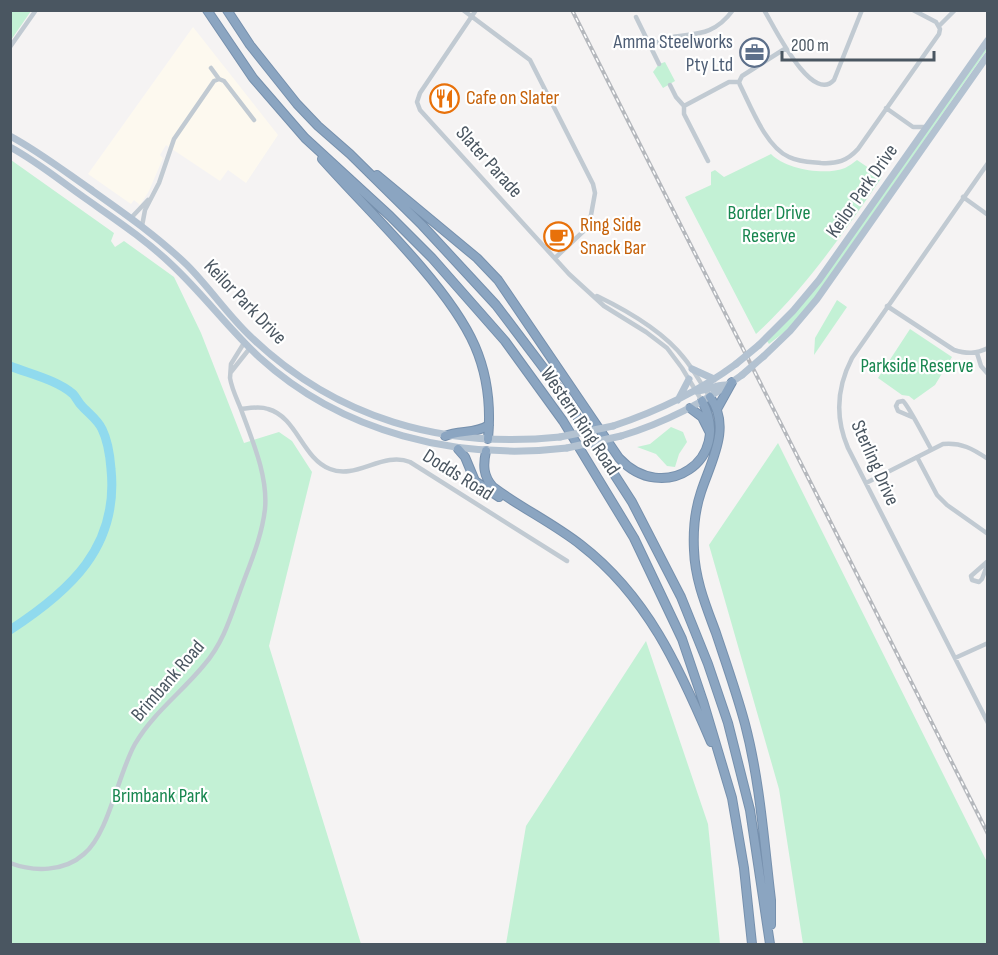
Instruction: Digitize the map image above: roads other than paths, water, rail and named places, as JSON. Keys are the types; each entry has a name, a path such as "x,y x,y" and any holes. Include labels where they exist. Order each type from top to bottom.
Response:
{"highway":[{"name":"Western Ring Road","path":"207,10 253,78 305,138 390,216 452,279 505,341 563,421 634,538 662,595 693,669 732,798 744,868 753,945"},
{"name":"Western Ring Road","path":"227,10 263,63 297,104 422,225 496,305 536,356 574,411 632,502 674,580 698,638 728,723 750,810 771,945"},
{"path":"305,138 397,238 459,315 472,339 483,370 488,402 488,439"},
{"path":"350,154 477,258 498,280 626,466 640,475 651,478 679,475 690,470 702,458 710,435 710,420 702,401"},
{"path":"717,409 729,384"},
{"path":"707,391 717,409 720,422 719,440 698,506 694,535 694,561 700,589 732,680 751,748 771,900 771,945"},
{"path":"690,408 702,417 710,435"},
{"path":"446,436 455,432 480,430 489,425"},
{"path":"458,448 464,455 472,476 479,484 545,521"},
{"path":"486,451 484,469 489,483 577,542 599,560 650,618 678,669 724,773"}],"main road":[{"name":"Keilor Park Drive","path":"10,147 31,159 158,251 247,346 287,380 315,398 351,417 394,434 458,448 532,452 567,448 621,436 655,424 702,401 714,379 759,345 793,311 819,280 987,40"},
{"name":"Keilor Park Drive","path":"10,136 40,154 142,226 187,265 250,336 290,370 338,400 388,421 446,436 524,440 560,437 613,426 696,391 707,391 729,384 742,375 794,327 817,299 987,55"},
{"path":"127,227 132,225 131,218"},
{"path":"247,346 250,336"},
{"path":"692,369 714,379"},
{"path":"678,400 689,379"},
{"path":"486,451 488,439"}],"street":[{"path":"10,47 36,10"},
{"path":"463,10 530,60 595,189 589,226 555,258"},
{"name":"Slater Parade","path":"476,10 420,93 417,98 418,106 569,274 604,306 663,344 676,359 702,401"},
{"path":"651,46 662,38 704,33 717,26 733,10"},
{"path":"764,10 796,65 820,84 830,84 834,80 862,10"},
{"path":"739,82 767,136 781,153 802,161 830,164 845,160 858,149 939,34 936,21 913,10"},
{"path":"939,26 955,10"},
{"path":"636,17 659,64"},
{"path":"739,82 742,76 786,48"},
{"path":"211,68 254,120"},
{"path":"142,226 144,215 179,131 211,84 219,79"},
{"path":"684,106 729,82 739,82"},
{"path":"670,85 684,106 684,114 708,161"},
{"path":"886,108 913,127 927,127"},
{"path":"913,127 917,140"},
{"name":"Sterling Drive","path":"987,163 852,358 843,378 839,411 842,433 987,723"},
{"path":"131,218 152,196"},
{"path":"963,198 987,214"},
{"name":"Slater Parade","path":"592,294 660,333 675,347 707,391"},
{"path":"888,306 945,345 964,353 977,353 987,348"},
{"name":"Brimbank Road","path":"10,863 27,868 52,868 69,863 89,850 98,836 127,760 141,735 157,714 204,666 221,641 255,551 265,508 265,490 261,470 230,378 231,364 247,346"},
{"path":"977,353 981,366 987,374"},
{"name":"Dodds Road","path":"241,409 263,408 276,412 286,421 316,460 334,471 351,471 388,460 407,460 567,561"},
{"path":"912,417 931,449"},
{"path":"866,483 943,444 955,443 971,448 987,459"},
{"path":"916,457 947,506 987,534"},
{"path":"955,658 987,643"}],"waterway":[{"path":"10,366 51,381 73,394 98,423 104,434 111,469 111,497 107,522 86,564 52,599 10,630"}],"railway":[{"path":"572,10 988,834"}],"place":[{"name":"Amma Steelworks Pty Ltd","path":"754,53"},
{"name":"Cafe on Slater","path":"445,98"},
{"name":"Ring Side Snack Bar","path":"559,236"}],"park label":[{"name":"Border Drive Reserve","path":"769,224"},
{"name":"Parkside Reserve","path":"917,366"},
{"name":"Brimbank Park","path":"160,796"}]}
